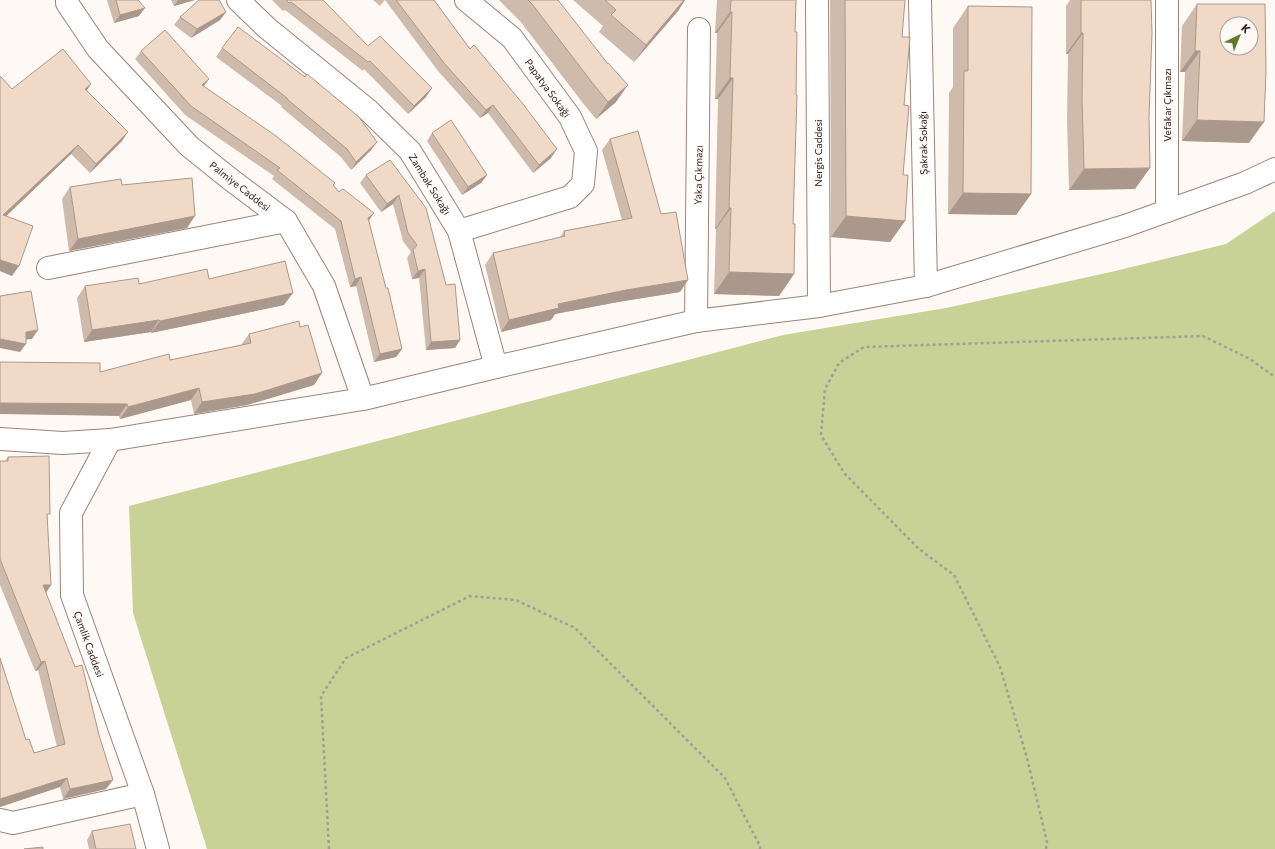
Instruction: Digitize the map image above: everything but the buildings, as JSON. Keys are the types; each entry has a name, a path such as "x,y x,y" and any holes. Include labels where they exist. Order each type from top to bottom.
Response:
{"street":[{"name":"Zambak Sokağı","path":"238,0 267,28 368,110 410,151 459,231 496,367"},
{"name":"Papatya Sokağı","path":"459,231 570,197 583,184 586,151 570,117 512,38 466,0"},
{"name":"Nergis Caddesi","path":"817,0 819,306"},
{"name":"Şakrak Sokağı","path":"920,0 926,286"},
{"name":"Vefakar Çıkmazı","path":"1167,211 1168,0"},
{"name":"Palmiye Caddesi","path":"67,2 98,49 189,146 286,221 324,286 363,399"},
{"name":"Yaka Çıkmazı","path":"696,321 699,29"},
{"path":"0,439 63,443 110,440 363,399 696,321 819,306 926,286 1125,226 1245,183 1275,169"},
{"path":"48,268 286,221"},
{"name":"Çamlik Caddesi","path":"110,440 71,513 72,595 143,794 158,849"},
{"path":"63,443 95,467"},
{"path":"0,820 13,823 143,794"}],"path":[{"path":"1046,849 1047,842 1027,758 1000,667 954,575 919,549 844,473 821,435 825,389 839,363 864,347 1203,336 1250,359 1275,377"},
{"path":"329,849 321,696 346,658 470,596 516,600 575,628 725,778 760,846 760,849"}],"green space":[{"path":"1275,211 1275,849 207,849 133,613 129,506 783,335 946,308 1111,272 1226,244"}]}
